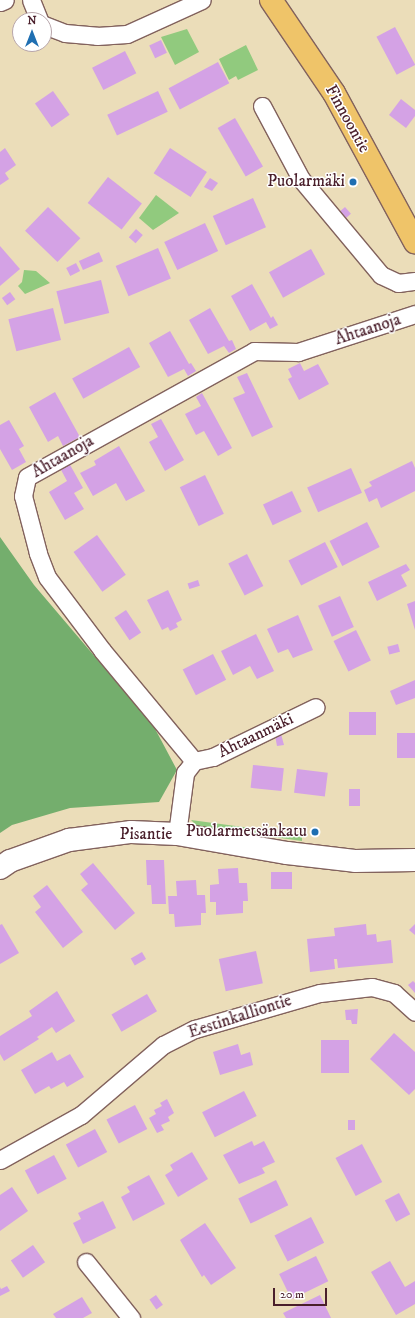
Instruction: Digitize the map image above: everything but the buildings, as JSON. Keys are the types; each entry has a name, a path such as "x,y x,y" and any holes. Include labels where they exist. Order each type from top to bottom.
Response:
{"main road":[{"name":"Finnoontie","path":"271,0 334,93 415,242"}],"street":[{"path":"0,2 4,0"},
{"path":"31,0 36,12"},
{"path":"52,28 65,33 97,36 127,34 202,0"},
{"path":"262,106 301,179 381,274 398,283 415,282"},
{"name":"Ahtaanoja","path":"194,761 102,650 47,577 38,553 23,496 27,477 254,351 298,352 415,314"},
{"name":"Ahtaanmäki","path":"194,761 213,757 316,707"},
{"path":"177,834 185,773 194,761"},
{"name":"Pisantie","path":"0,868 10,861 69,840 131,832 177,834 287,853 348,860 415,860"},
{"name":"Eestinkalliontie","path":"0,1160 81,1115 163,1045 195,1029 320,992 372,988 394,993 415,1012"},
{"path":"86,1262 131,1318"}],"green space":[{"path":"187,29 199,52 175,65 161,37"},
{"path":"246,45 258,70 238,80 236,76 229,80 219,59"},
{"path":"156,195 179,213 153,230 139,218"},
{"path":"24,270 36,271 50,283 25,294 18,286 22,282"},
{"path":"0,537 34,585 153,725 177,770 159,802 70,808 12,825 0,833"},
{"path":"191,820 302,835 302,841 197,826"}],"place":[{"name":"Puolarmäki","path":"353,182"},
{"name":"Puolarmetsänkatu","path":"315,832"}]}
